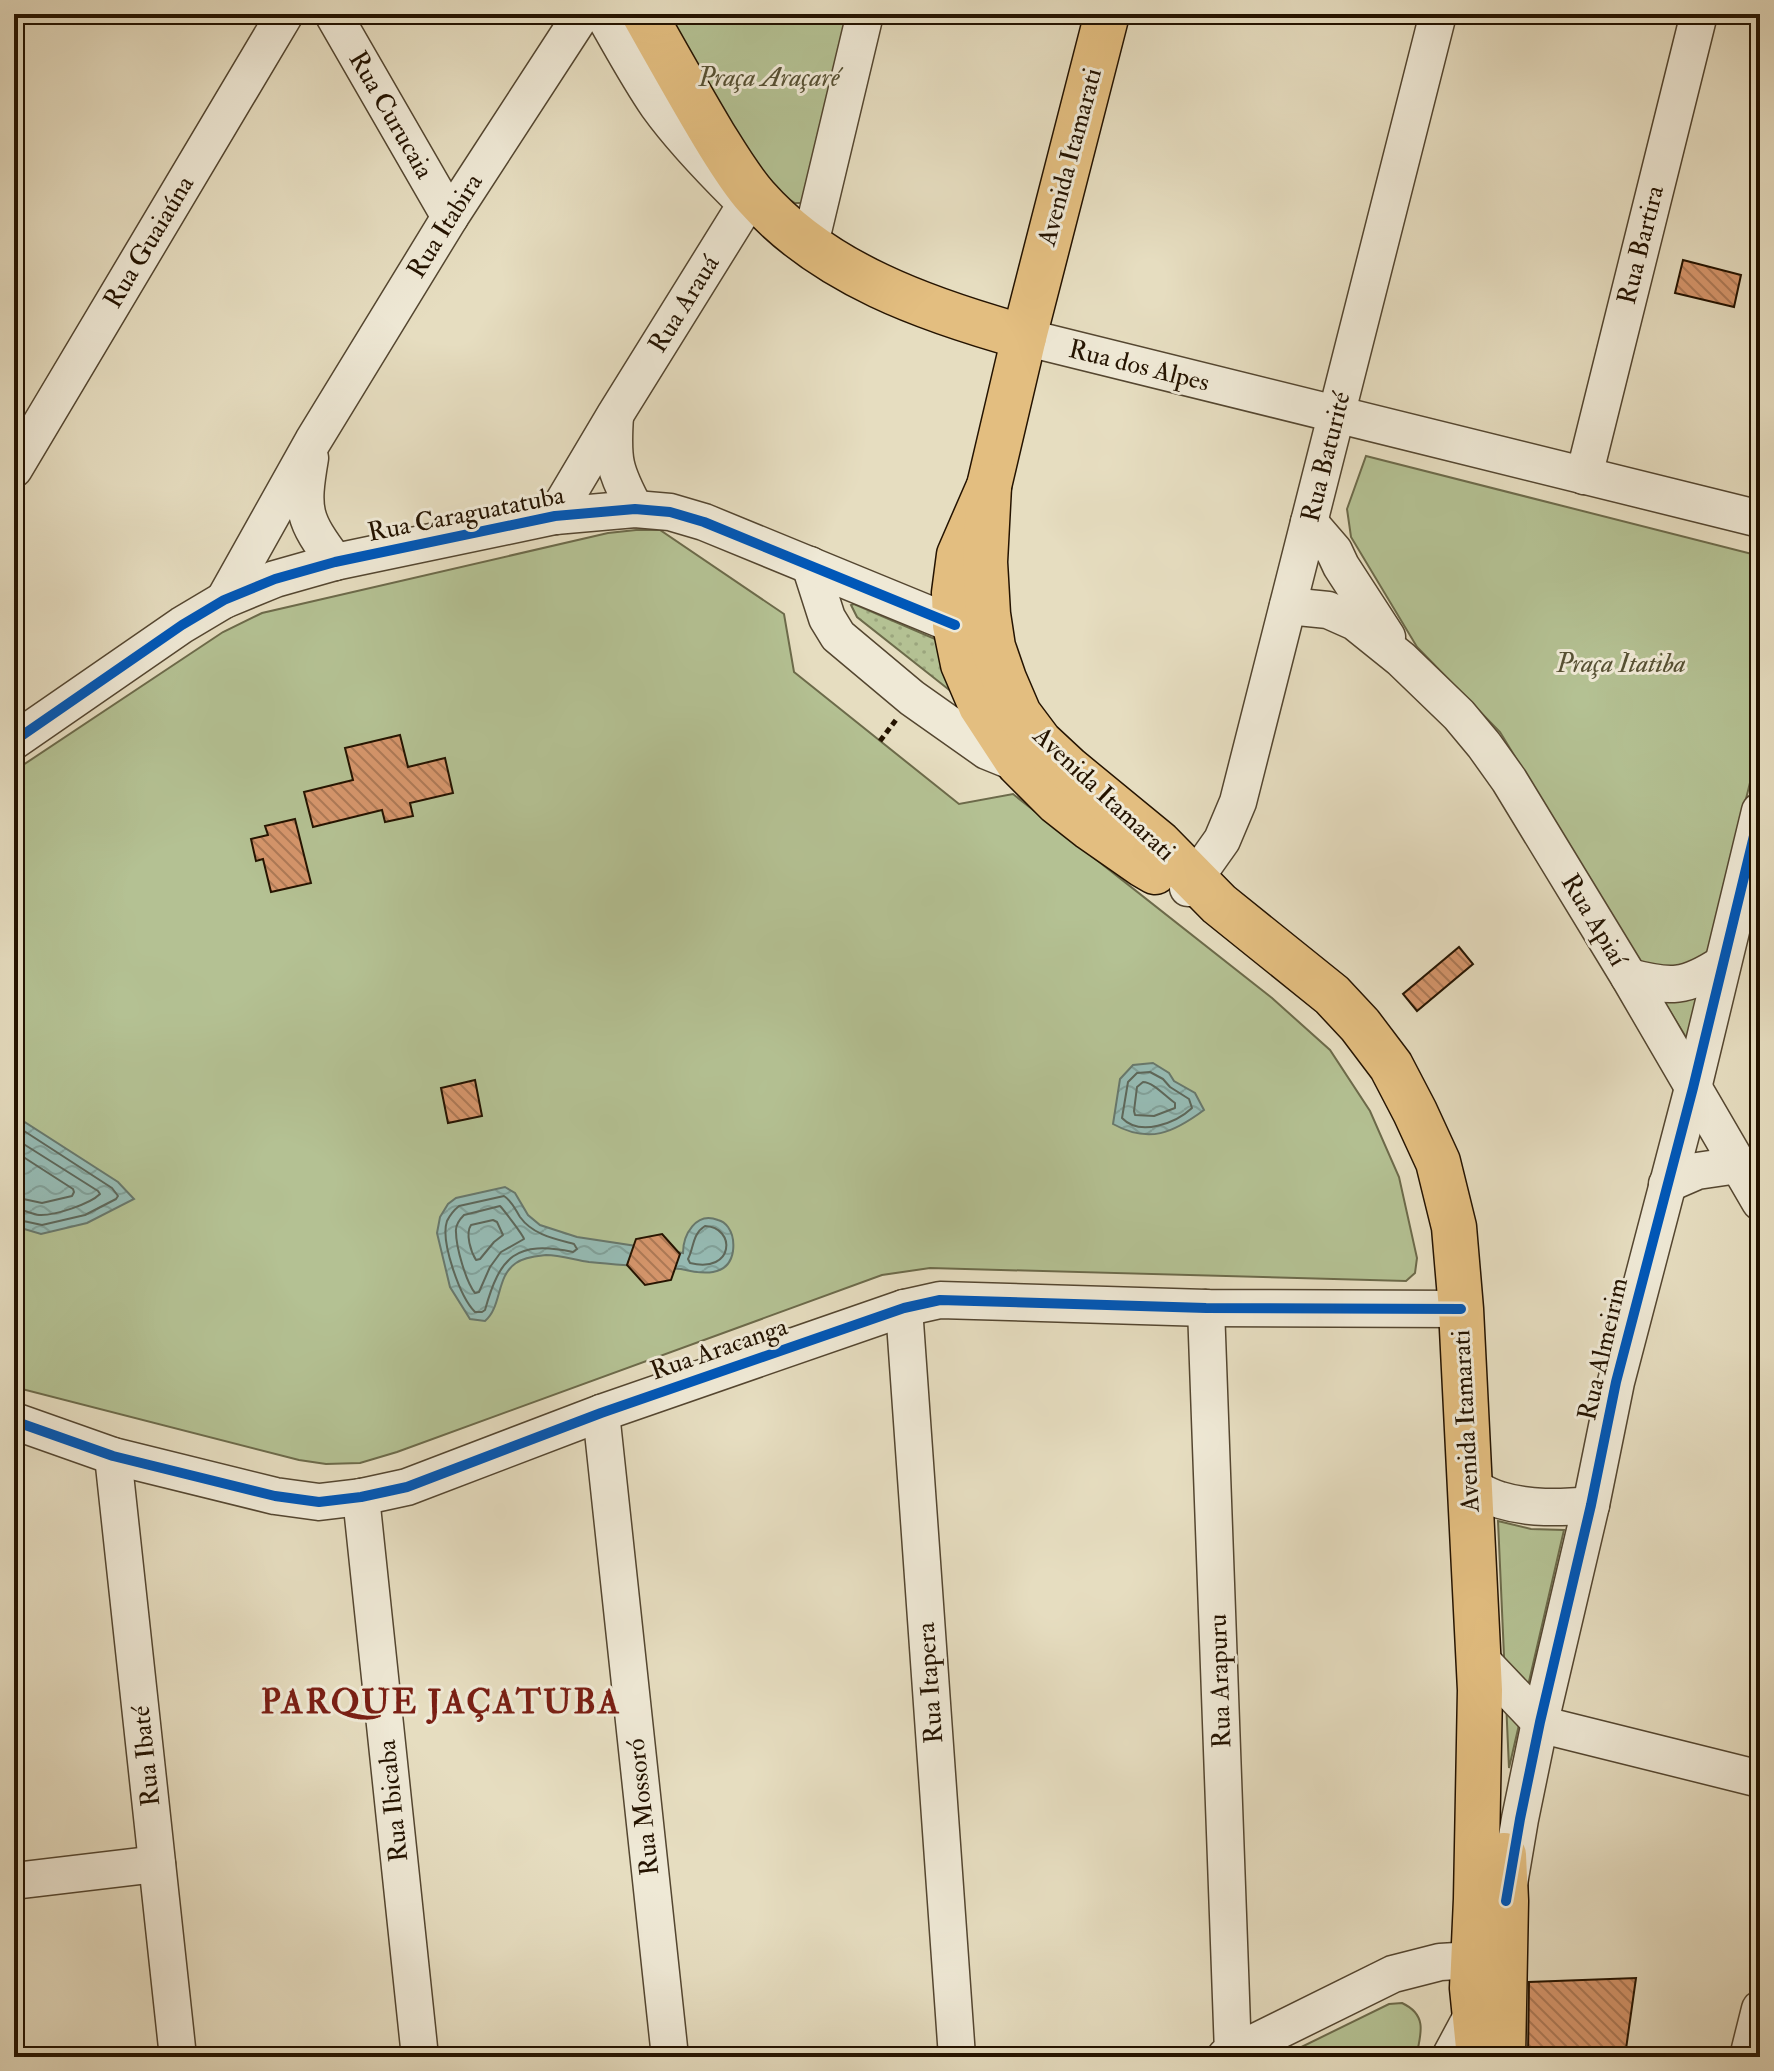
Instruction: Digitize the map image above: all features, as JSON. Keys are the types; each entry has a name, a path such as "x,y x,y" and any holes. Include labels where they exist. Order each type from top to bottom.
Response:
{"main road":[{"name":"Rua dos Alpes","path":"644,14 751,201 831,259 895,293 942,312 1024,337"},
{"name":"Avenida Itamarati","path":"1107,14 989,486 985,562 993,647 1019,714 1040,742 1159,843 1201,890 1332,995 1360,1025 1391,1066 1438,1162 1454,1227 1461,1309 1480,1674 1473,1960 1473,2014 1479,2057"},
{"name":"Avenida Itamarati","path":"989,486 959,555 954,593 955,625 963,664 981,706 1019,764 1057,802 1143,865 1201,890"},
{"path":"955,625 974,639 997,687 1019,714"},
{"name":"Avenida Itamarati","path":"1480,1674 1499,1794 1506,1901 1502,2057"},
{"path":"1473,1960 1488,1977 1502,2057"}],"street":[{"name":"Rua Guaiaúna","path":"14,469 285,14"},
{"name":"Rua Curucaia","path":"333,14 450,217"},
{"name":"Rua Itabira","path":"224,600 313,441 450,217 582,14"},
{"name":"Rua dos Alpes","path":"603,14 636,72 679,134 751,201"},
{"path":"810,244 865,14"},
{"name":"Rua Baturité","path":"1201,890 1238,802 1438,14"},
{"name":"Rua Bartira","path":"1584,476 1699,14"},
{"name":"Rua Arauá","path":"555,516 615,415 751,201"},
{"name":"Rua dos Alpes","path":"1024,337 1760,519"},
{"path":"615,415 614,463 635,509"},
{"name":"Rua Itabira","path":"313,441 304,492 306,516 335,562"},
{"name":"Rua Caraguatatuba","path":"14,741 182,625 224,600 275,579 335,562 555,516 635,509 670,512 704,522 955,625"},
{"name":"Rua Apiaí","path":"1309,522 1334,551 1401,659"},
{"path":"810,565 827,618 838,636 912,698 987,751 1019,764"},
{"name":"Rua Apiaí","path":"1288,606 1318,608 1355,622 1401,659 1459,715 1509,780 1629,977 1760,1202"},
{"name":"Rua Almeirim","path":"1506,1901 1540,1722 1591,1505 1616,1382 1693,1088 1760,811"},
{"path":"1629,977 1670,986 1704,976 1722,964"},
{"path":"1667,1184 1697,1171 1738,1165"},
{"name":"Rua Aracanga","path":"14,1421 113,1456 275,1496 319,1502 407,1487 601,1413 904,1308 940,1300 1206,1308 1461,1309"},
{"name":"Rua Itapera","path":"904,1308 957,2057"},
{"name":"Rua Arapuru","path":"1206,1308 1229,2055"},
{"name":"Rua Mossoró","path":"601,1413 670,2057"},
{"name":"Rua Ibaté","path":"113,1456 178,2057"},
{"path":"1470,1486 1499,1500 1532,1506 1565,1508 1591,1505"},
{"name":"Rua Ibicaba","path":"361,1497 420,2057"},
{"path":"1480,1674 1540,1722 1570,1733 1760,1779"},
{"path":"14,1881 157,1864"},
{"path":"1229,2055 1393,1974 1440,1962 1473,1960"},
{"path":"1748,2057 1760,2009"},
{"path":"1450,2057 1473,2014"}],"green space":[{"name":"Praça Araçaré","path":"660,14 851,14 802,203 785,197 728,133"},
{"name":"Praça Itatiba","path":"1366,456 1760,556 1760,742 1687,1039 1500,732 1417,647 1351,537 1347,509"},
{"path":"660,530 784,614 794,672 959,804 1013,794 1272,998 1330,1050 1370,1111 1399,1177 1417,1258 1415,1273 1406,1281 930,1268 882,1275 360,1463 326,1464 299,1460 14,1387 14,771 223,632 262,613 608,533"},
{"path":"851,605 942,642 967,704 857,617"},
{"path":"1498,1521 1531,1529 1564,1530 1509,1768"},
{"path":"1402,2003 1416,2013 1421,2026 1416,2057 1281,2057 1389,2004"}],"water":[{"path":"1153,1063 1169,1073 1174,1081 1195,1093 1204,1110 1182,1125 1160,1133 1138,1133 1113,1124 1120,1079 1133,1065"},
{"path":"14,1120 23,1121 118,1182 134,1199 87,1223 41,1234 14,1226"},
{"path":"505,1187 515,1193 528,1215 540,1225 577,1237 683,1253 685,1239 692,1226 703,1219 719,1220 727,1226 732,1236 730,1260 720,1270 705,1273 589,1262 551,1255 531,1257 519,1261 510,1269 494,1308 485,1321 470,1319 450,1287 437,1233 440,1217 456,1198"}],"building":[{"path":"1683,260 1741,275 1734,307 1675,293"},
{"path":"400,735 408,767 445,758 453,793 410,803 413,816 385,822 382,810 313,827 304,792 353,780 345,748"},
{"path":"295,819 311,883 271,892 263,859 256,861 251,839 268,835 265,826"},
{"path":"1459,947 1473,964 1417,1011 1403,994"},
{"path":"475,1080 482,1116 448,1123 441,1088"},
{"path":"662,1234 680,1254 671,1280 645,1285 627,1265 636,1239"},
{"path":"1636,1978 1626,2049 1528,2056 1529,1982"}],"cycle path":[{"path":"14,741 182,625 224,600 275,579 335,562 555,516 635,509 670,512 704,522 955,625"},
{"path":"1506,1901 1540,1722 1591,1505 1616,1382 1693,1088 1760,811"},
{"path":"14,1421 113,1456 275,1496 319,1502 407,1487 601,1413 904,1308 940,1300 1206,1308 1461,1309"}],"district":[{"name":"PARQUE JAÇATUBA","path":"441,1702"}]}
